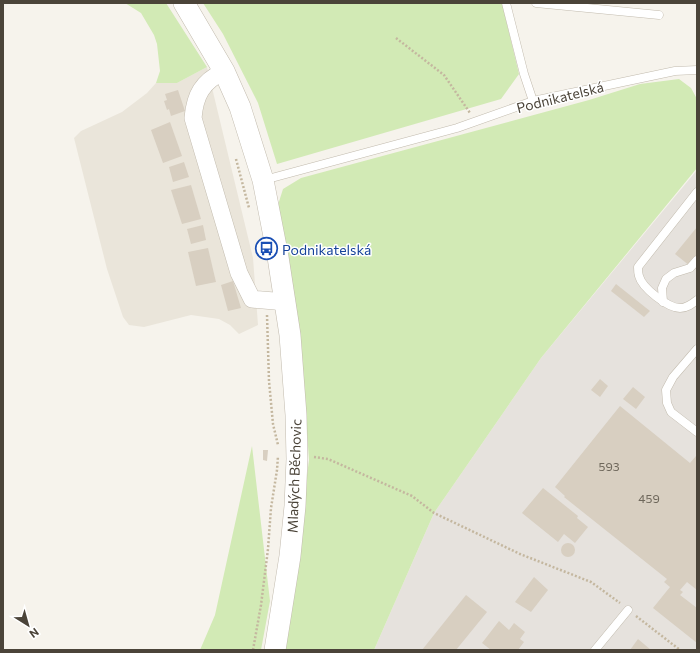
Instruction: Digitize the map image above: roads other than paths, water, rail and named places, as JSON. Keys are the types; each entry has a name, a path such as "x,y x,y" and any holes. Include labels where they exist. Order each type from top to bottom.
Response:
{"street":[{"name":"Mladých Běchovic","path":"184,3 224,71 240,107 263,180 286,302 294,369 287,458 295,506 290,556 275,650"},
{"path":"224,71 213,77 199,91 194,105 193,118 239,273 252,299 286,302"}],"lane":[{"path":"506,3 524,74 533,101"},
{"path":"536,3 659,15"},
{"name":"Podnikatelská","path":"263,180 457,128 533,101 675,71 697,70"},
{"path":"697,192 638,267 639,277 645,286 663,302 680,308 687,307 697,300"},
{"path":"663,302 662,288 666,279 674,273 690,268 697,260"},
{"path":"697,349 673,377 666,390 667,403 671,412 697,432"},
{"path":"595,650 628,610"}],"place":[{"name":"Podnikatelská","path":"266,249"}]}
